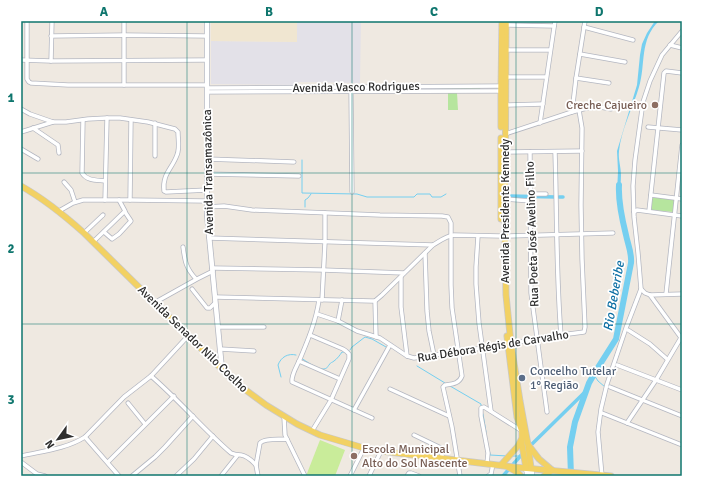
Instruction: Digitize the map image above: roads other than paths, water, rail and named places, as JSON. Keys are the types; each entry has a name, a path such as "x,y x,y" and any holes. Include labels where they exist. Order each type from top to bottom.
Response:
{"main road":[{"name":"Avenida Presidente Kennedy","path":"503,236 505,199 505,105 503,88 506,77 505,22"},
{"name":"Avenida Presidente Kennedy","path":"505,22 503,88 504,312 517,402"},
{"name":"Avenida Senador Nilo Coelho","path":"21,186 59,211 84,233 235,382 284,417 312,431 326,437 364,448 381,451 503,465 512,468 529,468 611,476"},
{"name":"Avenida Presidente Kennedy","path":"509,344 511,371 528,453 528,476"},
{"path":"503,465 515,450 525,442"},
{"path":"528,453 552,470 544,476"},
{"path":"512,468 521,476"},
{"name":"Avenida Presidente Kennedy","path":"529,468 532,476"}],"street":[{"path":"27,21 27,79 29,82 34,84 207,88"},
{"path":"52,21 52,61"},
{"path":"124,21 124,85"},
{"name":"Avenida Transamazônica","path":"207,21 206,207 222,370"},
{"path":"531,21 531,26"},
{"path":"540,123 555,21"},
{"path":"582,235 582,128 576,111 576,78 585,21"},
{"path":"505,22 531,26 554,26"},
{"path":"584,27 633,40"},
{"path":"602,476 598,432 601,409 606,387 641,289 633,186 643,102 654,70 662,55 682,31"},
{"path":"52,36 207,36"},
{"path":"670,44 682,48"},
{"path":"506,50 550,50"},
{"path":"580,54 625,62"},
{"path":"21,60 207,60"},
{"path":"648,211 664,75 666,71 682,73"},
{"path":"506,77 546,77"},
{"path":"576,78 609,84"},
{"path":"482,86 482,91"},
{"name":"Avenida Vasco Rodrigues","path":"207,88 482,86 503,88"},
{"path":"351,87 352,192"},
{"name":"Avenida Vasco Rodrigues","path":"207,88 233,92 352,92 482,91 503,88"},
{"path":"505,105 543,104"},
{"path":"505,134 576,111 596,107 611,109"},
{"path":"21,109 35,116 53,122"},
{"path":"105,200 107,118"},
{"path":"21,132 53,122 107,118 120,118 155,123 175,129 178,132 178,150 177,155 165,177 164,191 206,190"},
{"path":"83,120 82,173 90,179 105,181"},
{"path":"130,200 131,120"},
{"path":"154,156 155,123"},
{"path":"648,127 682,130"},
{"path":"33,128 58,145 59,153"},
{"path":"666,294 682,145"},
{"path":"21,149 38,159"},
{"path":"505,152 555,152 582,150"},
{"name":"Rua Poeta José Avelino Filho","path":"530,152 532,293 547,412"},
{"path":"555,152 557,194 556,236 560,335"},
{"path":"207,160 294,162"},
{"path":"206,174 299,176"},
{"path":"64,182 71,190 75,202"},
{"path":"505,199 546,194"},
{"path":"651,195 682,199"},
{"path":"59,211 68,205 83,200 206,201"},
{"path":"104,232 112,239 131,221 119,200"},
{"path":"206,207 224,206 252,210 448,217 450,221 452,308 462,376 458,382 445,385 443,387 460,476"},
{"path":"634,213 634,211 637,210 682,216"},
{"path":"93,242 125,212"},
{"path":"325,212 325,242 320,300 310,335 291,381 372,418"},
{"path":"84,233 103,215"},
{"path":"215,297 375,301 433,245 450,236 556,236 613,234"},
{"name":"Rua Débora Régis de Carvalho","path":"317,314 338,321 357,331 376,336 407,356 414,358 584,332 582,235"},
{"path":"478,236 475,276 491,412"},
{"path":"209,238 433,245"},
{"path":"183,247 187,267 196,279"},
{"path":"425,254 426,311 434,355"},
{"path":"154,303 213,270 323,270 402,275"},
{"path":"402,275 401,307 407,356"},
{"path":"192,289 207,308 210,308 216,303"},
{"path":"641,289 650,295 682,294"},
{"path":"627,423 656,380 682,337 650,295"},
{"path":"338,321 342,300"},
{"path":"375,301 376,336"},
{"path":"218,327 264,327"},
{"path":"628,330 650,344 668,359"},
{"path":"310,335 346,350 349,354 349,359 330,400 312,431"},
{"path":"21,456 68,446 86,437 124,397 151,376 188,336"},
{"path":"354,410 390,345"},
{"path":"220,349 254,351"},
{"path":"300,361 340,378"},
{"path":"617,365 682,390"},
{"path":"151,376 174,396 231,453 237,456 243,455 256,465"},
{"path":"610,387 682,416"},
{"path":"390,389 449,416"},
{"path":"108,462 174,396"},
{"path":"128,403 145,424"},
{"path":"486,464 488,453 481,416 482,408 523,430"},
{"path":"602,413 682,445"},
{"path":"132,476 155,457 193,416"},
{"path":"284,417 284,430 287,439 305,476"},
{"path":"414,435 441,448 442,458"},
{"path":"176,476 194,459 213,436"},
{"path":"86,437 119,476"},
{"path":"258,476 256,465 261,441 287,439"},
{"path":"350,476 364,448"},
{"path":"369,476 381,451"},
{"path":"221,476 237,456"},
{"path":"21,462 37,474 45,476"},
{"path":"488,476 491,474 493,464"},
{"path":"408,475 411,473 419,476"}],"water":[{"path":"655,21 659,21 648,36 639,87 620,143 620,194 617,193 617,151 637,85 642,44"}],"waterway":[{"path":"302,160 302,193 357,194 367,197 414,197 417,194 430,194 432,197 441,197 446,194"},
{"name":"Rio Beberibe","path":"571,476 570,447 575,422 589,383 616,339 631,263 619,198 619,185"},
{"path":"305,207 305,200 311,194"},
{"path":"509,196 556,197"},
{"path":"350,350 365,337 372,339 386,347"},
{"path":"301,358 315,367 324,369 327,368 342,352 344,352"},
{"path":"281,377 278,365 279,362 288,355 296,355"},
{"path":"417,366 445,383"},
{"path":"594,375 605,387"},
{"path":"450,386 481,404 481,407"},
{"path":"529,447 587,390"},
{"path":"483,414 486,432"},
{"path":"490,453 490,455 507,456"},
{"path":"503,476 523,453"},
{"path":"512,456 520,456"}],"place":[{"name":"Creche Cajueiro","path":"655,105"},
{"name":"Concelho Tutelar 1° Região","path":"522,378"},
{"name":"Escola Municipal Alto do Sol Nascente","path":"354,456"}]}
